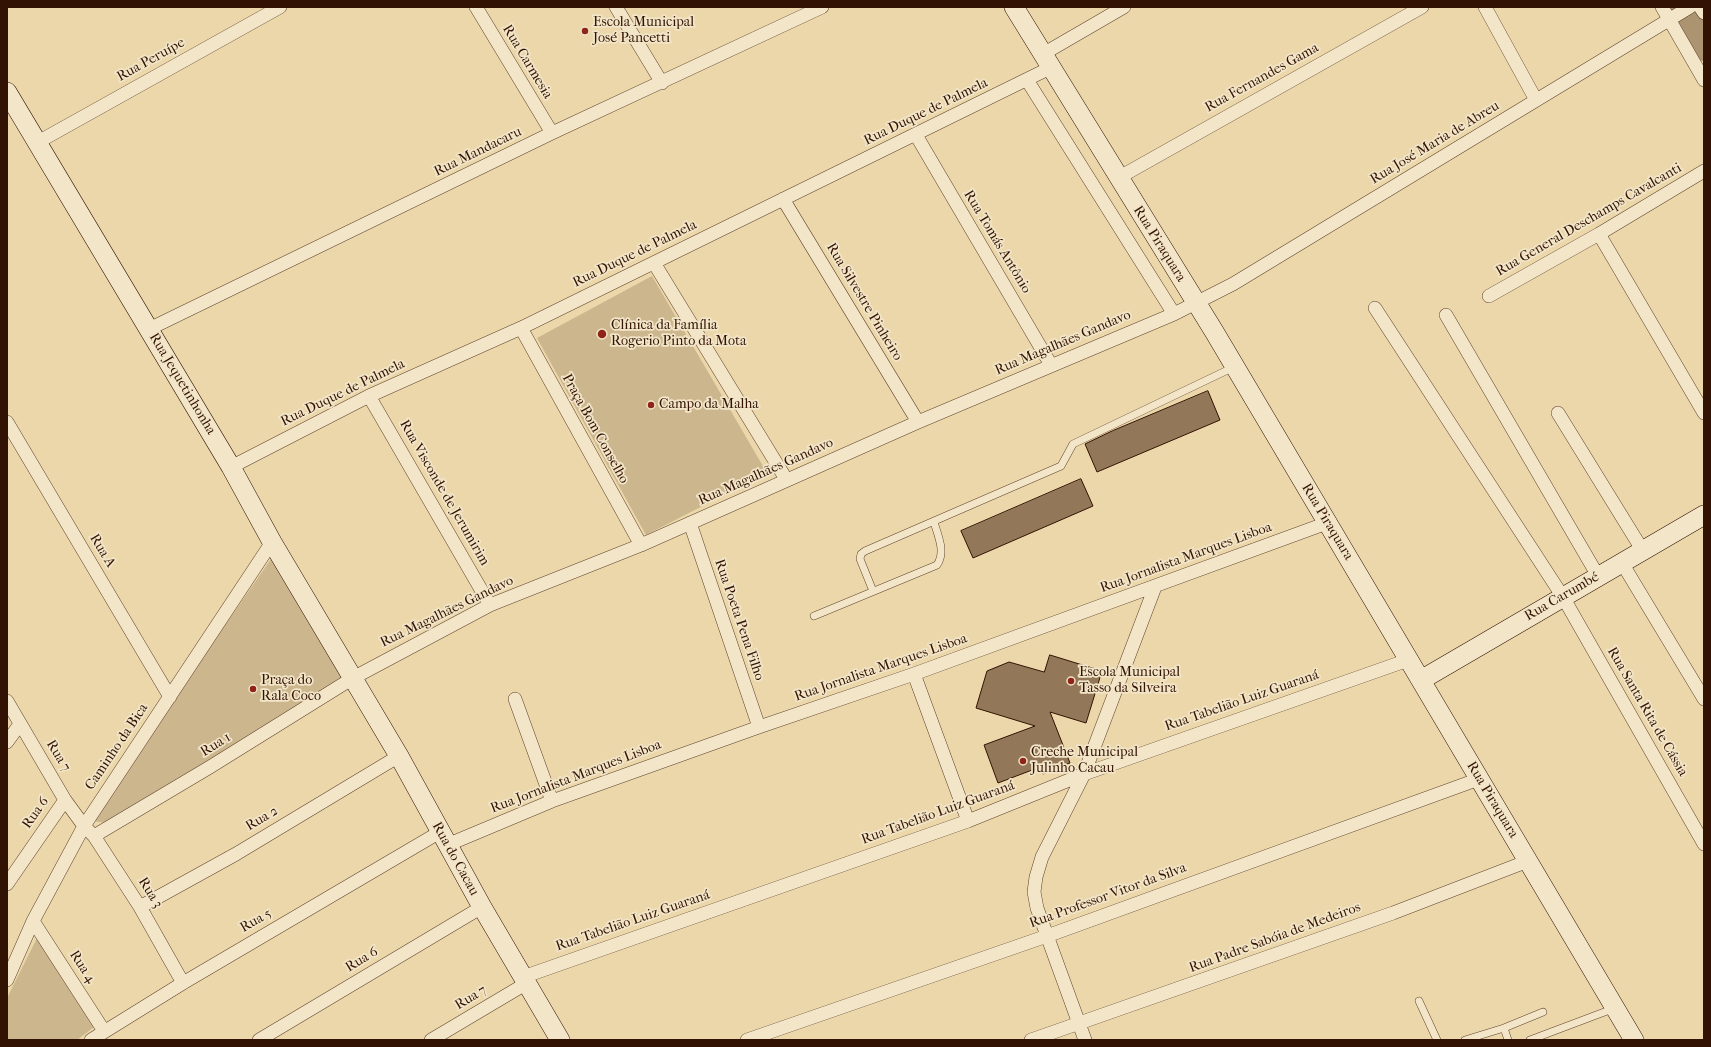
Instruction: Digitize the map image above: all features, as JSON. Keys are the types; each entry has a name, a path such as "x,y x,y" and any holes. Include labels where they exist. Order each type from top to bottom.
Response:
{"street":[{"name":"Rua Peruípe","path":"38,142 280,7"},
{"name":"Rua Carmesia","path":"476,7 552,133"},
{"path":"616,7 662,83"},
{"name":"Rua Mandacaru","path":"149,329 552,133 662,83 822,7"},
{"name":"Rua Piraquara","path":"1014,7 1235,367 1634,1040"},
{"name":"Rua Duque de Palmela","path":"231,466 369,396 520,328 1027,80 1047,61 1124,7"},
{"name":"Rua Fernandes Gama","path":"1118,178 1422,7"},
{"path":"1485,7 1536,100"},
{"path":"1662,7 1672,17 1704,80"},
{"name":"Rua José Maria de Abreu","path":"1196,304 1233,284 1690,7"},
{"path":"1700,7 1704,13"},
{"path":"1027,80 1174,314"},
{"name":"Rua Jequetinhonha","path":"7,92 231,466 272,542 353,678"},
{"name":"Rua Tomás Antônio","path":"916,135 1051,365"},
{"name":"Rua General Deschamps Cavalcanti","path":"1489,296 1599,234 1704,171"},
{"name":"Rua Silvestre Pinheiro","path":"783,199 918,422"},
{"path":"1599,234 1704,413"},
{"path":"654,263 786,480"},
{"name":"Rua Magalhães Gandavo","path":"353,678 490,605 641,545 918,422 1196,304"},
{"name":"Rua Santa Rita de Cássia","path":"1375,308 1563,597 1704,844"},
{"path":"1446,316 1598,576"},
{"name":"Praça Bom Conselho","path":"520,328 641,545"},
{"name":"Rua Visconde de Jerumirim","path":"369,396 490,605"},
{"path":"1558,413 1643,550"},
{"name":"Rua A","path":"7,422 170,697"},
{"name":"Rua Carumbé","path":"1421,680 1704,515"},
{"name":"Rua Poeta Pena Filho","path":"690,523 759,726"},
{"name":"Rua Jornalista Marques Lisboa","path":"443,839 759,726 914,674 1327,523"},
{"name":"Caminho da Bica","path":"7,980 33,921 84,826 272,542"},
{"path":"1622,563 1704,699"},
{"path":"1085,1040 1037,908 1034,892 1036,877 1042,858 1084,774 1155,587"},
{"name":"Rua Tabelião Luiz Guaraná","path":"525,980 968,821 1084,774 1408,660"},
{"path":"914,674 968,821"},
{"name":"Rua do Cacau","path":"353,678 399,756 443,839 560,1040"},
{"name":"Rua 1","path":"94,836 210,767 353,678"},
{"path":"515,699 552,801"},
{"name":"Rua 7","path":"7,701 65,800 84,826"},
{"path":"7,742 20,724"},
{"name":"Rua 2","path":"140,907 236,854 399,756"},
{"name":"Rua Professor Vitor da Silva","path":"747,1040 1047,936 1479,779"},
{"name":"Rua 6","path":"7,884 65,800"},
{"name":"Rua 3","path":"84,826 94,836 140,907 183,982"},
{"name":"Rua 5","path":"91,1040 183,982 443,839"},
{"name":"Rua Padre Sabóia de Medeiros","path":"1031,1040 1393,913 1528,861"},
{"name":"Rua 6","path":"259,1040 482,907"},
{"name":"Rua 4","path":"33,921 104,1031"},
{"name":"Rua 7","path":"431,1040 525,980"}],"lane":[{"path":"873,591 860,559 861,554 865,551 1061,466 1073,444 1235,367"},
{"path":"814,616 937,565 941,559 942,552 934,522"},
{"path":"1419,1001 1437,1040"},
{"path":"1530,1040 1615,1008"},
{"path":"1465,1040 1504,1028 1543,1012"},
{"path":"1504,1028 1508,1040"}],"shaded area":[{"name":"Campo da Malha","path":"652,276 767,473 646,535 537,338"},
{"name":"Praça do Rala Coco","path":"271,559 347,676 106,823 92,821 171,703"},
{"path":"37,938 98,1024 77,1040 7,1040 7,998"}],"building":[{"path":"1208,391 1220,420 1097,472 1085,444 1112,431"},
{"path":"1081,479 1093,506 973,558 961,531"},
{"path":"1050,655 1102,671 1086,723 1050,712 1070,763 1043,774 1040,767 998,783 984,745 1035,726 976,708 987,671 1009,662 1044,672"}],"waterway":[{"path":"1680,7 1704,47"}],"place":[{"name":"Escola Municipal José Pancetti","path":"585,31"},
{"name":"Clínica da Família Rogerio Pinto da Mota","path":"602,334"},
{"name":"Campo da Malha","path":"651,405"},
{"name":"Escola Municipal Tasso da Silveira","path":"1071,681"},
{"name":"Praça do Rala Coco","path":"253,689"},
{"name":"Creche Municipal Julinho Cacau","path":"1023,761"}]}
